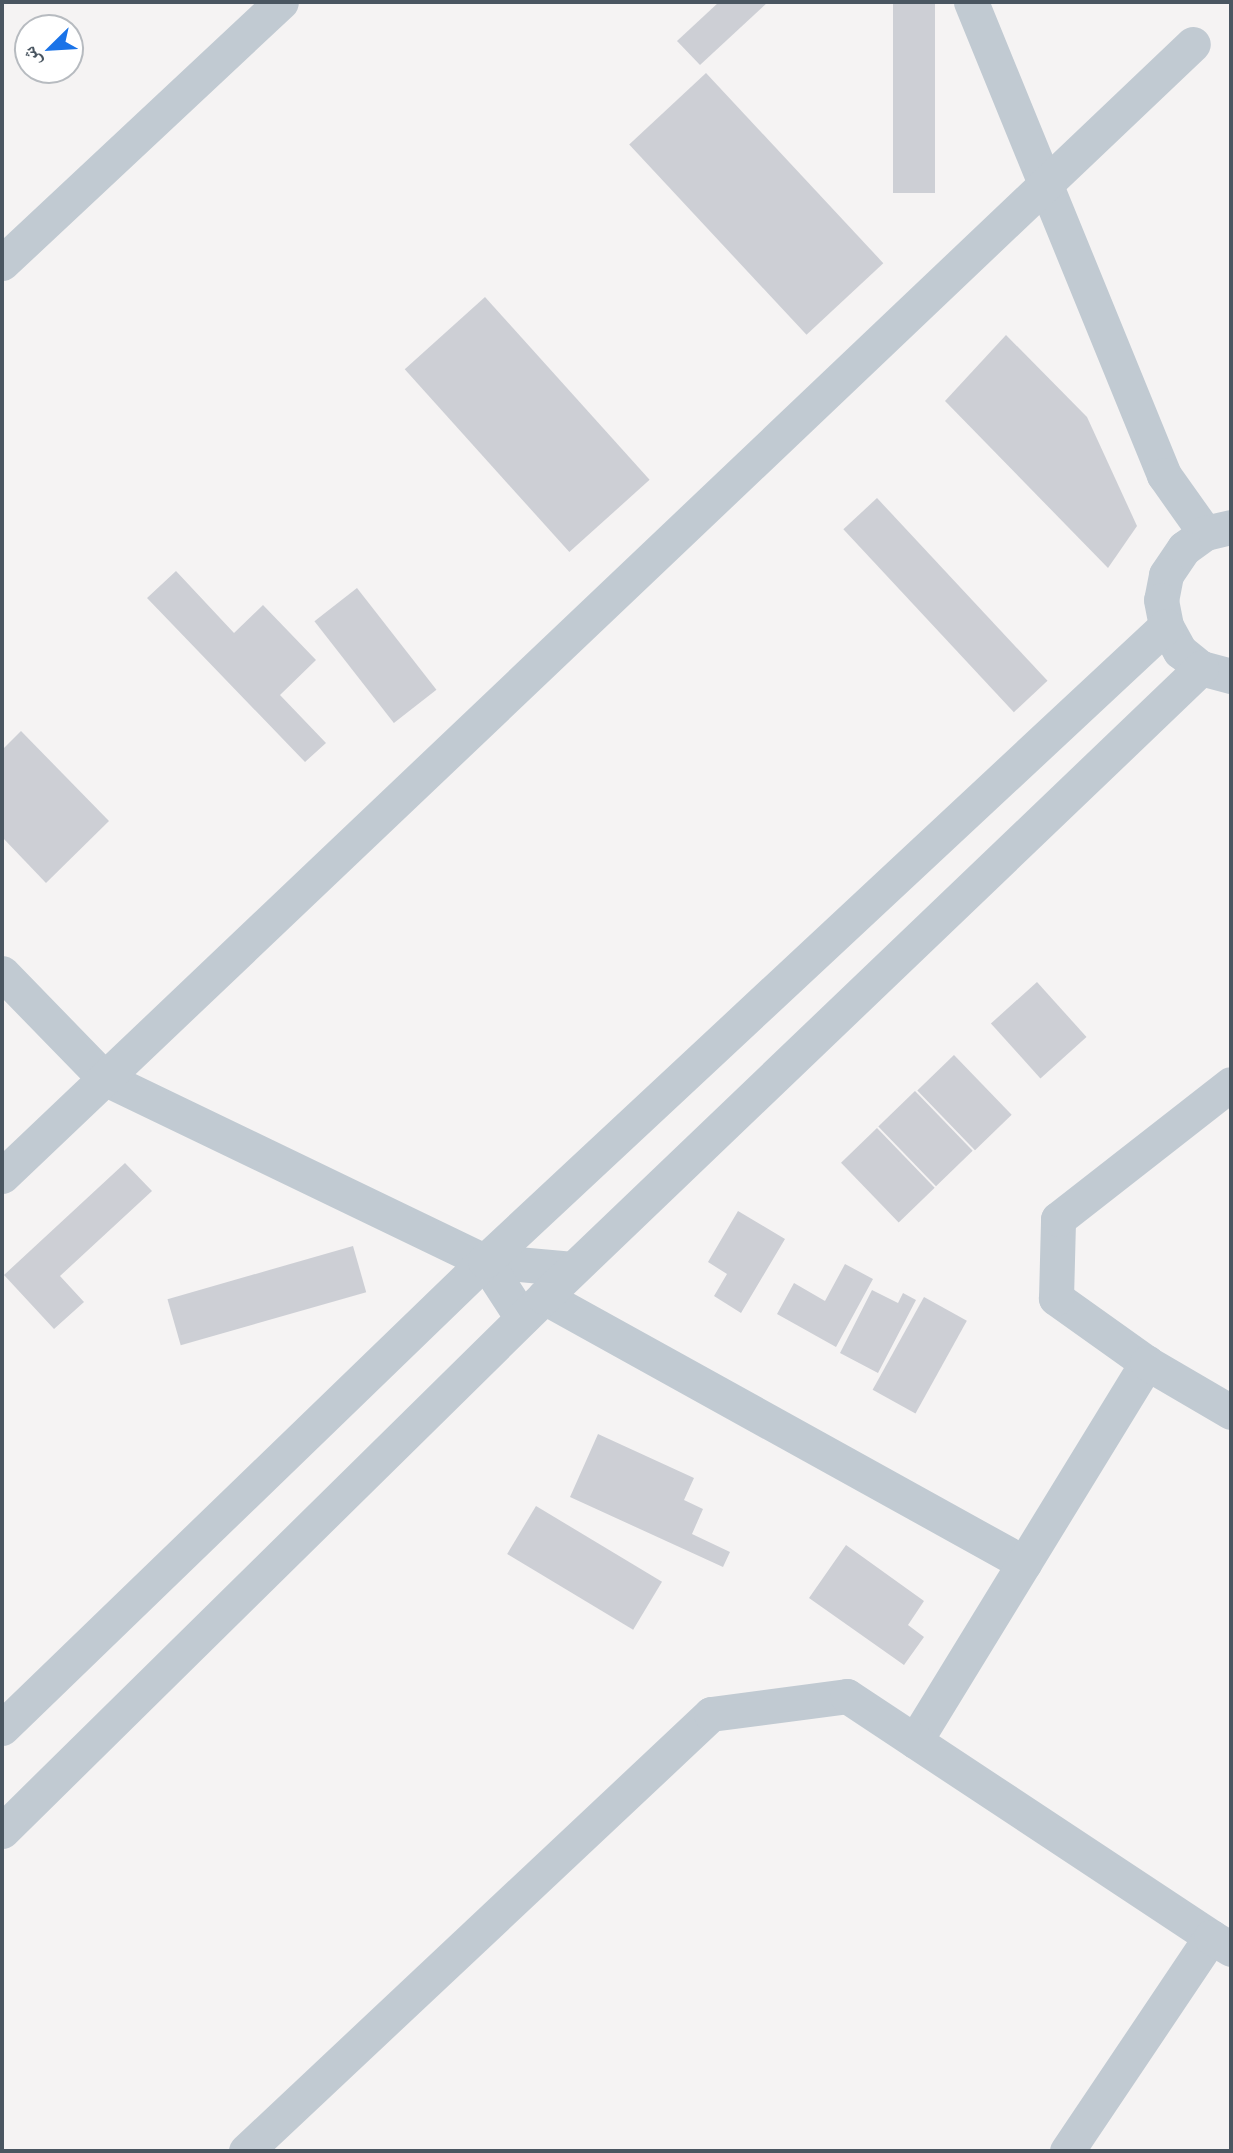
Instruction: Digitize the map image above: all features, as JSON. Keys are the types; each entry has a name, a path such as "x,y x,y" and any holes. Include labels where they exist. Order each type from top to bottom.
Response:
{"street":[{"path":"2,263 281,2"},
{"path":"2,1831 573,1269 1223,675 1180,651 1166,626 1161,600 1166,575 1184,548 1218,530 1164,475 971,2"},
{"path":"2,1175 1194,44"},
{"path":"2,1728 485,1261 1166,626"},
{"path":"2,973 104,1079 485,1261 533,1307 1024,1563"},
{"path":"1231,1084 1058,1219 1056,1298 1147,1363 1231,1412"},
{"path":"485,1261 573,1269"},
{"path":"915,1741 1147,1363"},
{"path":"246,2151 711,1714 847,1696 1221,1943 1066,2151"}],"building":[{"path":"719,2 768,2 700,65 677,41"},
{"path":"893,2 935,2 935,193 893,193"},
{"path":"706,73 883,263 807,335 629,145"},
{"path":"485,297 650,480 569,552 405,369"},
{"path":"1006,335 1087,417 1137,526 1108,568 945,401"},
{"path":"877,498 1047,681 1014,712 843,529"},
{"path":"176,571 234,633 263,605 316,660 280,695 326,743 305,762 147,598"},
{"path":"357,588 436,690 394,723 314,621"},
{"path":"21,731 109,821 46,883 2,837 2,750"},
{"path":"1037,982 1087,1037 1040,1078 991,1023"},
{"path":"954,1055 1012,1115 975,1150 917,1090"},
{"path":"915,1091 973,1151 936,1186 878,1126"},
{"path":"877,1128 935,1188 899,1222 841,1163"},
{"path":"125,1163 152,1191 60,1276 84,1302 54,1329 4,1275"},
{"path":"738,1211 785,1239 741,1313 714,1296 727,1274 708,1262"},
{"path":"353,1246 366,1292 181,1345 167,1299"},
{"path":"845,1264 873,1279 836,1347 777,1314 794,1283 825,1301"},
{"path":"872,1290 898,1303 903,1293 916,1300 878,1373 840,1353"},
{"path":"924,1297 967,1321 915,1413 873,1390"},
{"path":"598,1434 694,1478 684,1500 703,1509 692,1534 730,1552 723,1567 570,1497"},
{"path":"536,1506 662,1582 633,1630 507,1554"},
{"path":"846,1545 924,1601 908,1625 924,1637 904,1665 809,1598"}]}
